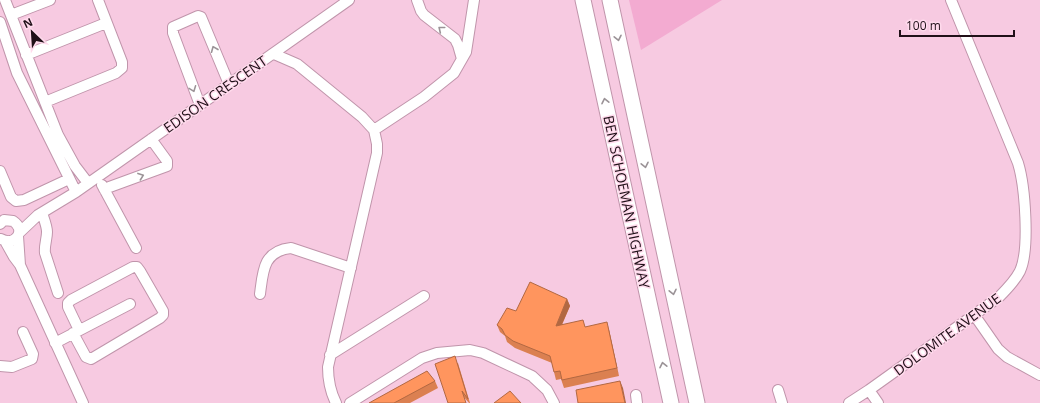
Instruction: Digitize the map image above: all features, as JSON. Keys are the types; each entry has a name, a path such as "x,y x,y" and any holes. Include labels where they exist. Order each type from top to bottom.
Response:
{"highway":[{"name":"BEN SCHOEMAN HIGHWAY","path":"583,0 671,403"},
{"name":"BEN SCHOEMAN HIGHWAY","path":"610,0 696,400"}],"street":[{"path":"5,0 68,156 88,183"},
{"path":"11,15 50,0"},
{"path":"45,102 121,70 122,62 98,0"},
{"path":"274,54 349,0"},
{"path":"417,0 424,15 455,39 462,59"},
{"path":"336,403 329,387 328,377 330,355 377,153 374,130 424,97 454,73 466,52 474,0"},
{"name":"DOLOMITE AVENUE","path":"849,403 975,316 1010,287 1021,270 1025,244 1024,189 1018,163 951,0"},
{"path":"200,105 173,33 173,27 198,16 201,17 229,84"},
{"path":"0,22 17,73 76,192"},
{"path":"26,55 106,23"},
{"name":"EDISON CRESCENT","path":"19,234 40,214 98,177 274,54 297,64 362,117 374,130"},
{"path":"104,189 165,168 167,161 151,139"},
{"path":"0,171 11,197 16,201 24,200 69,179"},
{"path":"98,177 136,248"},
{"path":"0,211 8,222 19,228 20,265"},
{"path":"40,214 46,223 47,233 44,247 45,253 58,294"},
{"name":"EDISON CRESCENT","path":"8,222 40,214"},
{"path":"3,240 13,241 19,234"},
{"path":"3,240 20,265 83,403"},
{"path":"260,294 263,269 272,255 282,248 291,248 351,268"},
{"path":"133,267 137,267 140,271 163,311 163,315 160,318 90,359 86,357 76,332 68,307 68,302 133,267"},
{"path":"330,355 424,296"},
{"path":"56,342 130,304"},
{"path":"975,316 989,337 1003,353 1020,365 1040,375"},
{"path":"0,366 12,367 32,359 33,354 23,332"},
{"path":"350,403 422,358 437,353 470,350 483,353 532,376 547,390 554,403"},
{"path":"778,390 782,403"},
{"path":"869,390 878,403"}],"shaded area":[{"path":"629,0 722,0 641,50"}],"building":[{"path":"530,282 567,299 556,326 583,320 585,327 607,322 617,368 562,380 560,371 554,372 550,356 513,341 505,335 502,329 497,325 507,308 516,311"},
{"path":"455,356 468,399 462,391 466,403 448,403 435,364"},
{"path":"427,371 435,381 394,403 369,403"},
{"path":"620,381 625,403 578,403 576,390"},
{"path":"510,391 521,403 494,403"}]}
